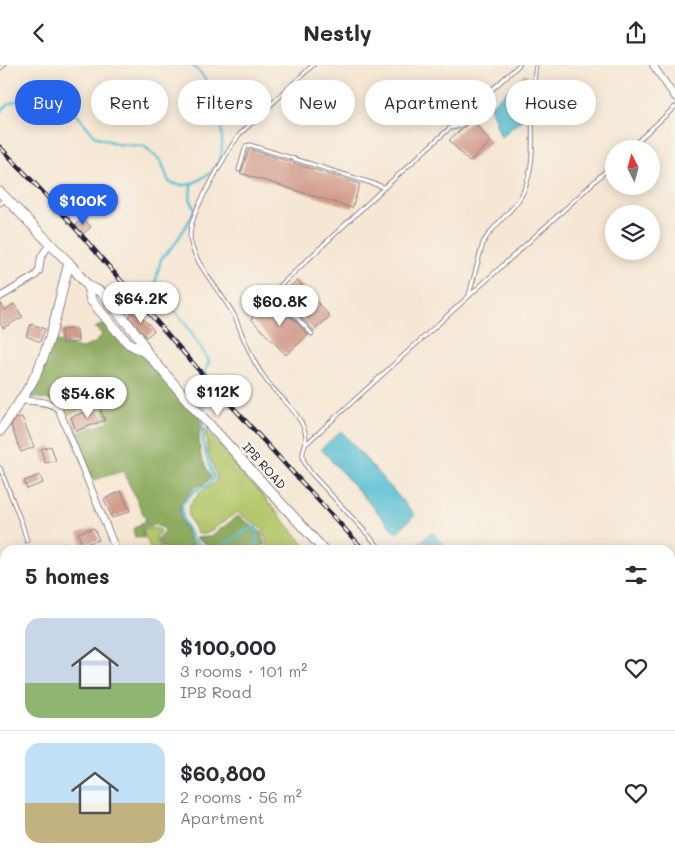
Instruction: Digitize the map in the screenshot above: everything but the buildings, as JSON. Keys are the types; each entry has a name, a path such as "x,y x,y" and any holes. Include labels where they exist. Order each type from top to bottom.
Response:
{"street":[{"path":"653,65 675,97"},
{"name":"IPB ROAD","path":"2,198 69,263 88,285 91,300 118,332 128,343 148,354 196,410 319,545"},
{"path":"0,297 35,276 39,271 42,257 50,244"},
{"path":"0,431 21,400 43,357 57,314 69,263"},
{"path":"21,400 56,406 59,410 114,545"}],"lane":[{"path":"0,68 4,65"},
{"path":"313,65 232,143 200,202 190,234 193,251 200,265 233,313 255,363 266,381 303,424 306,440 302,458 305,465 377,545"},
{"path":"496,86 519,65"},
{"path":"469,296 483,243 520,198 526,184 532,144 532,105 536,65"},
{"path":"639,140 675,107"},
{"path":"252,312 454,125"},
{"path":"451,128 462,125"},
{"path":"239,170 246,146 250,145 385,187"},
{"path":"305,445 605,171"},
{"path":"274,293 312,334"},
{"path":"0,468 27,541"}],"green space":[{"path":"105,323 147,357 201,418 199,439 201,457 211,477 205,484 195,487 180,503 181,520 191,542 195,545 160,545 157,538 164,531 164,528 154,525 142,529 144,538 135,537 133,529 146,520 123,471 91,481 71,435 109,422 100,402 91,405 80,382 55,401 27,396 48,361 55,340 80,349 95,343 102,335 95,328"},
{"path":"79,385 88,406 66,416 59,400"},
{"path":"205,428 305,545 268,545 263,530 237,512 206,534 198,534 192,524 188,511 197,496 216,482 217,477 208,452"},
{"path":"238,516 262,533 265,545 208,545 196,538 210,537"},
{"path":"152,528 161,530 155,537 159,545 149,545 143,531"}],"water":[{"path":"526,74 526,80 519,80"},
{"path":"506,92 506,125 515,125 501,137 496,123 496,101"},
{"path":"341,431 415,515 396,533 321,449"},
{"path":"432,532 444,545 417,545"}],"waterway":[{"path":"0,112 10,103 55,87 67,95 70,112 77,115 95,136 117,144 144,146 161,161 169,182 178,185 190,184 212,172 218,163 222,138 218,110 213,97 203,76 192,65"},
{"path":"191,185 190,198 195,211 175,244 161,259 155,284 164,300 183,320 209,361 199,391 204,403 203,413"},
{"path":"200,545 193,540 183,520 182,504 194,491 207,486 214,478 204,443 203,421"},
{"path":"224,545 244,532 256,527 257,545"}],"railway":[{"path":"0,147 56,206 197,368 359,545"}]}
